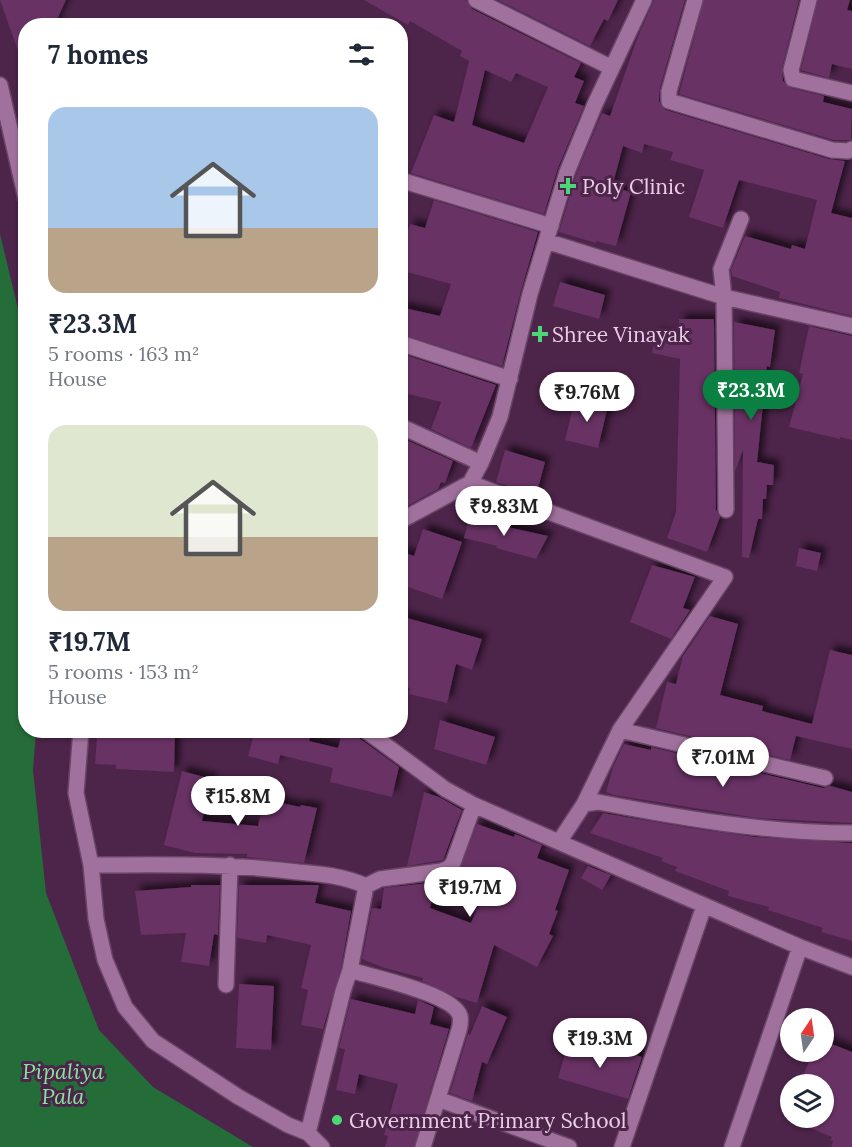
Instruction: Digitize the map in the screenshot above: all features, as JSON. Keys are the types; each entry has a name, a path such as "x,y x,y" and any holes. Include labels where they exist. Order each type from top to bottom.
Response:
{"street":[{"path":"476,0 612,68"},
{"path":"408,517 470,483 481,463 500,417 530,294 567,172 644,0"},
{"path":"695,0 669,91 669,101 832,150 852,149"},
{"path":"809,0 791,70 793,79 852,93"},
{"path":"0,85 18,164"},
{"path":"408,182 551,226"},
{"path":"726,510 724,297 721,269 741,219"},
{"path":"546,241 724,297 852,327"},
{"path":"408,346 510,379"},
{"path":"408,430 481,463"},
{"path":"470,483 725,577 620,730 584,804 559,842"},
{"path":"620,730 825,778"},
{"path":"80,738 76,793 90,865 96,919 105,960 124,1007 153,1041 237,1096 288,1125 308,1133 322,1147"},
{"path":"376,738 445,789 474,805 800,947 852,966"},
{"path":"584,804 597,802 723,824 811,833 852,833"},
{"path":"366,886 380,879 442,871 449,868 453,863 474,805"},
{"path":"90,865 231,866 335,876 366,886"},
{"path":"226,985 231,866"},
{"path":"308,1133 343,991 351,970 366,886"},
{"path":"622,1147 704,906"},
{"path":"732,1147 800,947"},
{"path":"351,970 437,996 453,1005 460,1015 459,1030 423,1147"},
{"path":"438,1099 569,1147"}],"water":[{"name":"Pipaliya Pala","path":"0,234 18,309 18,738 35,738 33,770 46,893 99,1030 153,1087 253,1147 0,1147"}],"building":[{"path":"0,0 66,0 58,18 18,18 18,51"},
{"path":"364,0 466,0 472,9 581,63 574,77 584,81 575,103 584,106 558,168 544,214 411,173 434,115 454,122 469,61 460,56 462,51 410,21 408,25 408,18 396,18","holes":["485,70 511,82 516,73 548,87 524,143 472,125"]},
{"path":"498,0 618,0 608,21 604,19 590,46"},
{"path":"654,0 685,0 660,88 659,101 662,107 829,159 845,161 831,213 852,218 852,316 779,298 780,292 732,276 731,270 745,236 791,249 792,245 805,249 817,200 739,180 723,228 689,217 704,170 670,160 673,152 644,144 642,153 623,146 612,187 631,192 616,246 596,241 596,243 559,232 576,175 602,113 610,116 638,36"},
{"path":"704,0 799,0 782,68 783,81 791,88 824,96 823,102 852,109 851,140 834,140 679,94"},
{"path":"818,0 850,0 847,10 852,11 852,69 832,64 829,78 801,70"},
{"path":"434,200 538,232 502,366 408,337 408,309 440,316 451,284 408,272 410,224 425,228"},
{"path":"560,282 605,295 599,319 553,306"},
{"path":"679,319 714,319 716,510 720,517 707,552 667,538 676,512 680,359 652,353 656,334 679,338"},
{"path":"734,322 775,330 770,367 767,366 757,462 774,465 773,485 767,485 766,499 763,499 762,519 758,519 749,558 742,557 743,450 735,472"},
{"path":"809,326 852,336 852,440 789,427 803,374 799,373"},
{"path":"408,356 496,385 471,448 431,429 441,402 408,394"},
{"path":"575,399 608,406 598,448 565,440"},
{"path":"408,441 453,461 445,483 441,482 438,489 408,506"},
{"path":"505,450 545,462 536,496 496,482"},
{"path":"470,513 492,518 490,523 548,536 536,559 496,548 497,546 464,538"},
{"path":"423,529 462,542 442,599 408,587 408,554 414,556"},
{"path":"799,548 821,553 817,571 796,566"},
{"path":"652,565 695,577 683,608 690,610 671,639 630,622"},
{"path":"710,616 738,624 720,695 763,706 762,711 812,724 830,650 852,655 852,749 796,736 790,760 656,728 667,682 676,684 683,656"},
{"path":"408,618 482,639 472,670 456,664 447,703 409,694 410,688 408,688"},
{"path":"440,720 495,737 486,765 434,749"},
{"path":"97,738 175,738 174,772 116,769 116,765 95,764"},
{"path":"253,738 310,738 309,741 338,748 341,738 359,738 399,767 392,797 330,782 333,768 280,755 278,764 248,756"},
{"path":"624,744 651,750 651,747 823,788 831,786 852,792 852,823 757,818 614,795 606,792 613,767"},
{"path":"182,771 212,779 202,821 258,826 264,799 300,807 301,805 317,808 304,863 247,857 247,854 195,853 164,845"},
{"path":"424,792 439,797 462,810 443,860 407,866"},
{"path":"603,813 755,837 852,843 852,941 821,932 823,928 768,910 769,907 728,896 729,891 675,871 677,867 661,861 663,858 590,833"},
{"path":"477,824 514,837 515,834 542,845 537,858 569,870 549,934 553,936 537,967 494,945 477,1003 456,997 422,981 423,978 362,959 372,908 381,909 384,888 437,882 430,908 471,923 490,879 460,869"},
{"path":"588,866 611,875 602,890 581,878"},
{"path":"191,885 220,885 218,935 214,934 209,966 181,962 186,933 141,935 135,891 191,887"},
{"path":"239,885 319,885 315,903 351,911 341,968 323,1029 301,1025 308,990 301,988 311,945 267,935 266,943 237,938"},
{"path":"239,984 274,986 271,1050 236,1048"},
{"path":"351,999 415,1014 418,1000 434,1007 430,1024 449,1029 414,1147 385,1147 388,1136 384,1135 398,1084 359,1074 355,1094 336,1090 345,1049 339,1048"},
{"path":"482,1006 507,1017 487,1064 482,1062 472,1101 450,1093 468,1034 470,1035"},
{"path":"569,1040 608,1052 610,1047 642,1057 628,1099 558,1078"},
{"path":"834,1045 852,1052 852,1147 831,1147 832,1137 810,1128 834,1128 834,1074 804,1074 809,1062 834,1062"}],"place":[{"name":"Poly Clinic","path":"568,186"},
{"name":"Shree Vinayak","path":"540,334"},
{"name":"Government Primary School","path":"337,1120"}]}
